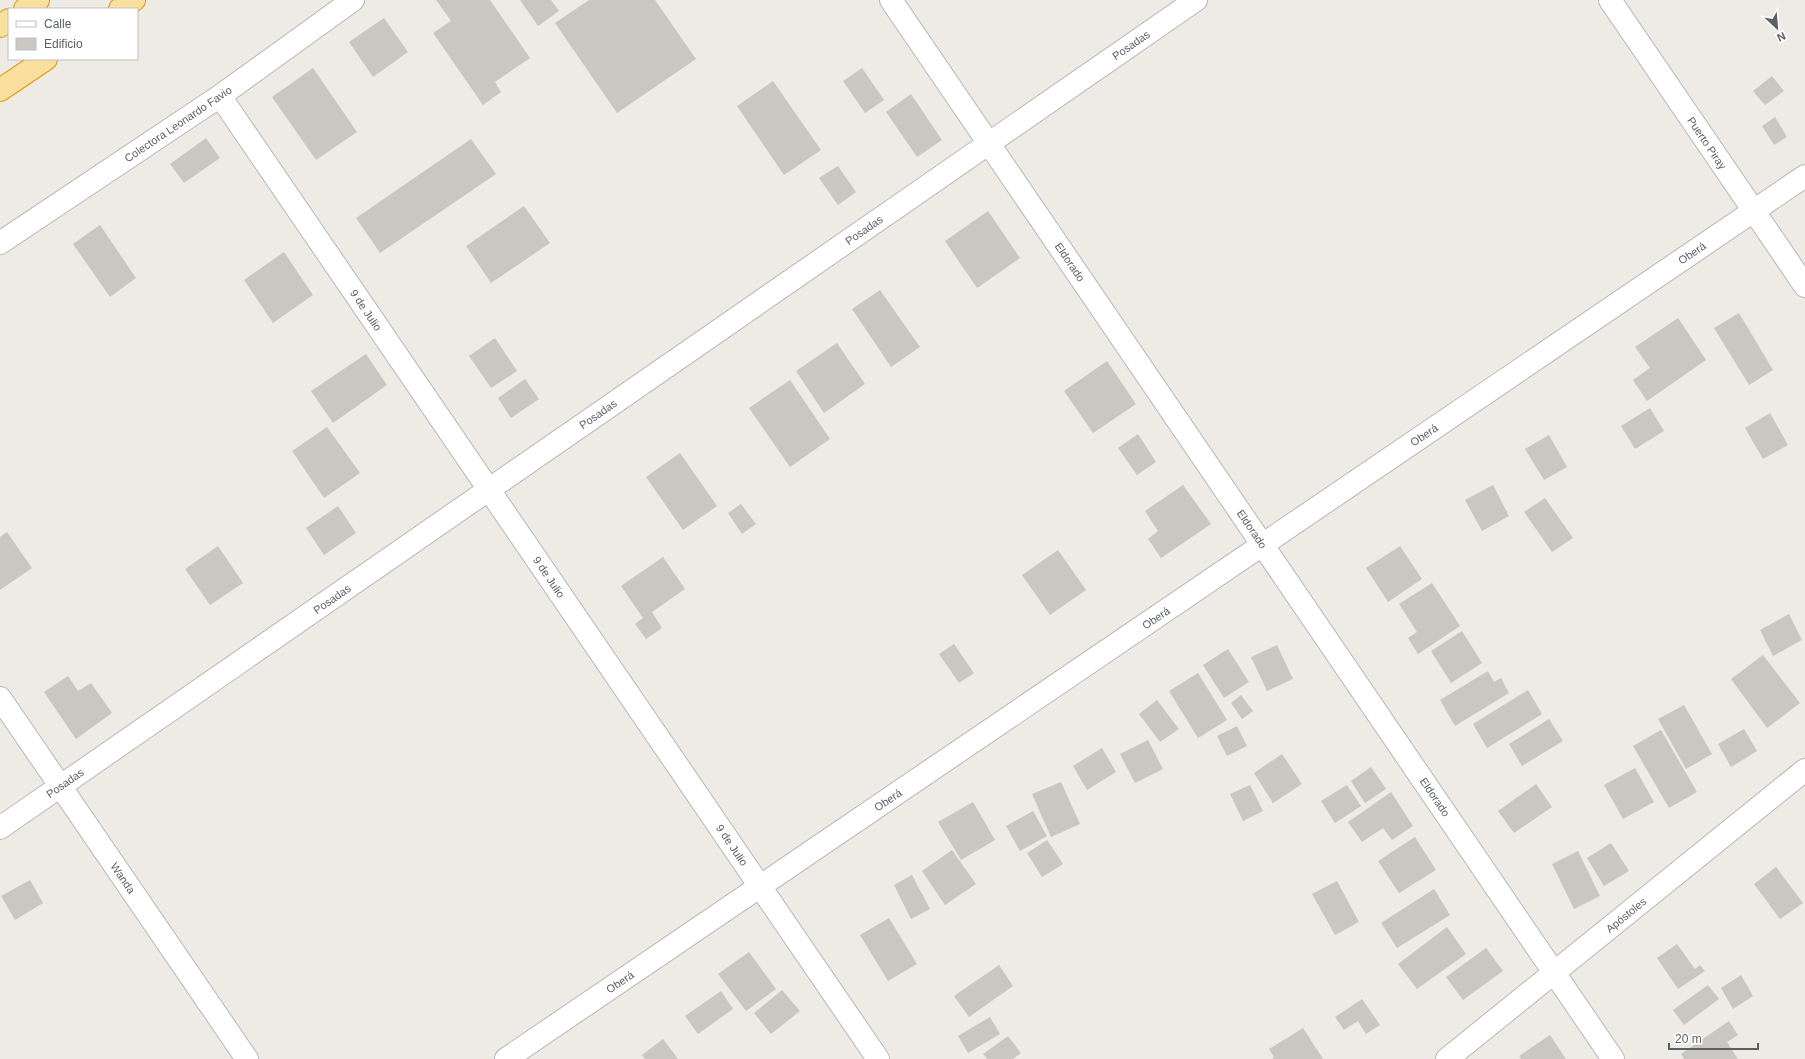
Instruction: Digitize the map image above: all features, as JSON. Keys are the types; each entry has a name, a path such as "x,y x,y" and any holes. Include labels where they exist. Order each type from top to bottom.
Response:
{"highway":[{"path":"26,8 38,0"},
{"path":"122,8 134,0"},
{"path":"0,90 45,60"}],"street":[{"name":"Colectora Leonardo Favio","path":"0,243 220,96 353,0"},
{"name":"Eldorado","path":"891,0 1613,1059"},
{"name":"Posadas","path":"0,828 1196,0"},
{"name":"Puerto Piray","path":"1610,0 1805,286"},
{"name":"9 de Julio","path":"220,96 878,1059"},
{"name":"Oberá","path":"506,1059 1805,176"},
{"name":"Wanda","path":"0,698 247,1059"},
{"name":"Apóstoles","path":"1447,1059 1805,770"}],"building":[{"path":"436,0 490,0 530,58 495,82 501,92 483,105 433,33 451,21"},
{"path":"520,0 551,0 559,11 538,26"},
{"path":"589,0 655,0 696,59 617,113 555,23"},
{"path":"384,18 408,52 373,77 349,42"},
{"path":"313,68 357,132 316,160 272,97"},
{"path":"862,68 884,100 865,113 843,81"},
{"path":"1772,76 1784,91 1765,105 1753,91"},
{"path":"773,81 821,150 784,175 737,106"},
{"path":"911,94 942,140 917,157 886,112"},
{"path":"1775,117 1787,137 1774,145 1762,126"},
{"path":"206,138 220,158 184,183 170,164"},
{"path":"471,139 496,174 380,253 356,218"},
{"path":"838,166 856,192 838,205 819,178"},
{"path":"524,206 550,243 491,283 466,246"},
{"path":"988,211 1020,258 977,288 945,241"},
{"path":"100,225 136,278 110,297 73,244"},
{"path":"284,252 313,295 273,323 244,280"},
{"path":"880,290 920,347 891,367 852,309"},
{"path":"1739,313 1773,370 1749,385 1714,328"},
{"path":"1678,318 1706,360 1647,401 1633,380 1650,368 1635,347"},
{"path":"495,338 517,371 491,388 469,356"},
{"path":"837,343 865,384 824,413 796,371"},
{"path":"366,354 387,385 333,423 311,391"},
{"path":"1107,361 1136,404 1093,433 1064,391"},
{"path":"525,379 539,399 511,418 498,398"},
{"path":"790,380 830,439 790,467 749,408"},
{"path":"1650,408 1664,431 1635,449 1621,426"},
{"path":"1770,413 1788,445 1763,459 1745,428"},
{"path":"327,427 360,473 324,498 292,451"},
{"path":"1138,434 1156,462 1137,475 1118,448"},
{"path":"1549,435 1567,467 1544,480 1525,449"},
{"path":"680,453 717,506 683,530 646,477"},
{"path":"1183,485 1211,524 1161,558 1148,539 1158,531 1145,511"},
{"path":"1493,485 1509,516 1482,531 1465,500"},
{"path":"1545,498 1573,538 1552,552 1524,512"},
{"path":"741,504 756,524 742,534 728,513"},
{"path":"338,506 356,533 324,555 306,528"},
{"path":"7,532 32,568 0,590 0,537"},
{"path":"218,546 243,583 210,605 185,569"},
{"path":"1400,546 1422,579 1388,602 1366,568"},
{"path":"1058,550 1086,590 1050,615 1022,575"},
{"path":"663,557 685,589 652,612 662,628 646,639 635,624 643,618 621,586"},
{"path":"1432,583 1460,626 1418,654 1408,638 1417,632 1399,604"},
{"path":"1789,614 1802,640 1773,656 1760,630"},
{"path":"1462,631 1482,663 1451,683 1431,651"},
{"path":"954,644 974,673 959,683 939,654"},
{"path":"1277,645 1293,679 1267,691 1251,657"},
{"path":"1228,649 1249,682 1224,698 1203,665"},
{"path":"1763,655 1800,703 1767,728 1731,679"},
{"path":"1488,671 1494,682 1501,678 1509,693 1455,726 1440,700"},
{"path":"1198,673 1227,720 1198,738 1169,691"},
{"path":"68,676 78,691 91,683 112,713 76,739 44,692"},
{"path":"1528,690 1542,714 1487,748 1473,724"},
{"path":"1241,695 1253,711 1242,719 1231,703"},
{"path":"1157,700 1179,729 1160,742 1139,714"},
{"path":"1684,705 1712,754 1686,769 1658,719"},
{"path":"1549,719 1563,741 1522,766 1509,744"},
{"path":"1237,726 1247,746 1227,756 1217,736"},
{"path":"1744,729 1757,751 1731,767 1718,744"},
{"path":"1661,730 1697,792 1669,808 1633,746"},
{"path":"1148,740 1163,769 1135,783 1120,754"},
{"path":"1102,748 1116,772 1087,790 1073,766"},
{"path":"1282,754 1302,784 1273,803 1254,773"},
{"path":"1371,767 1386,789 1365,803 1351,781"},
{"path":"1635,768 1654,802 1623,819 1604,785"},
{"path":"1061,782 1080,824 1051,837 1032,794"},
{"path":"1536,784 1552,807 1514,833 1498,811"},
{"path":"1250,785 1263,811 1243,821 1230,794"},
{"path":"1347,785 1361,806 1335,823 1321,801"},
{"path":"1391,792 1413,826 1392,840 1383,828 1362,842 1348,822"},
{"path":"973,802 995,840 961,860 938,822"},
{"path":"1033,811 1047,836 1020,851 1006,826"},
{"path":"1415,837 1436,870 1399,893 1378,861"},
{"path":"1047,840 1063,864 1042,877 1027,853"},
{"path":"1611,843 1629,871 1604,886 1587,858"},
{"path":"952,850 976,884 945,905 922,871"},
{"path":"1578,851 1600,896 1574,909 1552,864"},
{"path":"1776,867 1803,903 1780,919 1754,884"},
{"path":"912,875 930,909 911,919 894,885"},
{"path":"30,880 43,903 15,920 1,896"},
{"path":"1337,881 1359,922 1335,935 1312,894"},
{"path":"1434,889 1450,915 1397,948 1381,923"},
{"path":"889,918 917,964 888,981 860,935"},
{"path":"1447,927 1466,954 1417,989 1398,964"},
{"path":"1677,944 1695,969 1700,965 1705,971 1678,989 1657,958"},
{"path":"1486,948 1503,971 1463,1000 1446,977"},
{"path":"749,952 776,989 746,1011 718,974"},
{"path":"999,965 1013,986 969,1017 954,996"},
{"path":"1741,975 1753,996 1733,1009 1721,988"},
{"path":"1708,985 1719,999 1684,1025 1673,1010"},
{"path":"782,990 800,1011 771,1034 754,1013"},
{"path":"721,991 733,1009 698,1034 685,1016"},
{"path":"1362,999 1380,1025 1366,1034 1358,1021 1344,1030 1335,1017"},
{"path":"990,1017 1000,1034 968,1053 958,1036"},
{"path":"1729,1021 1738,1035 1727,1042 1738,1059 1684,1059 1681,1054"},
{"path":"1303,1028 1323,1059 1272,1059 1274,1057 1269,1049"},
{"path":"1550,1035 1566,1059 1521,1059 1519,1056"},
{"path":"1008,1036 1021,1053 1013,1059 987,1059 983,1054"},
{"path":"663,1039 678,1059 645,1059 642,1055"}]}
